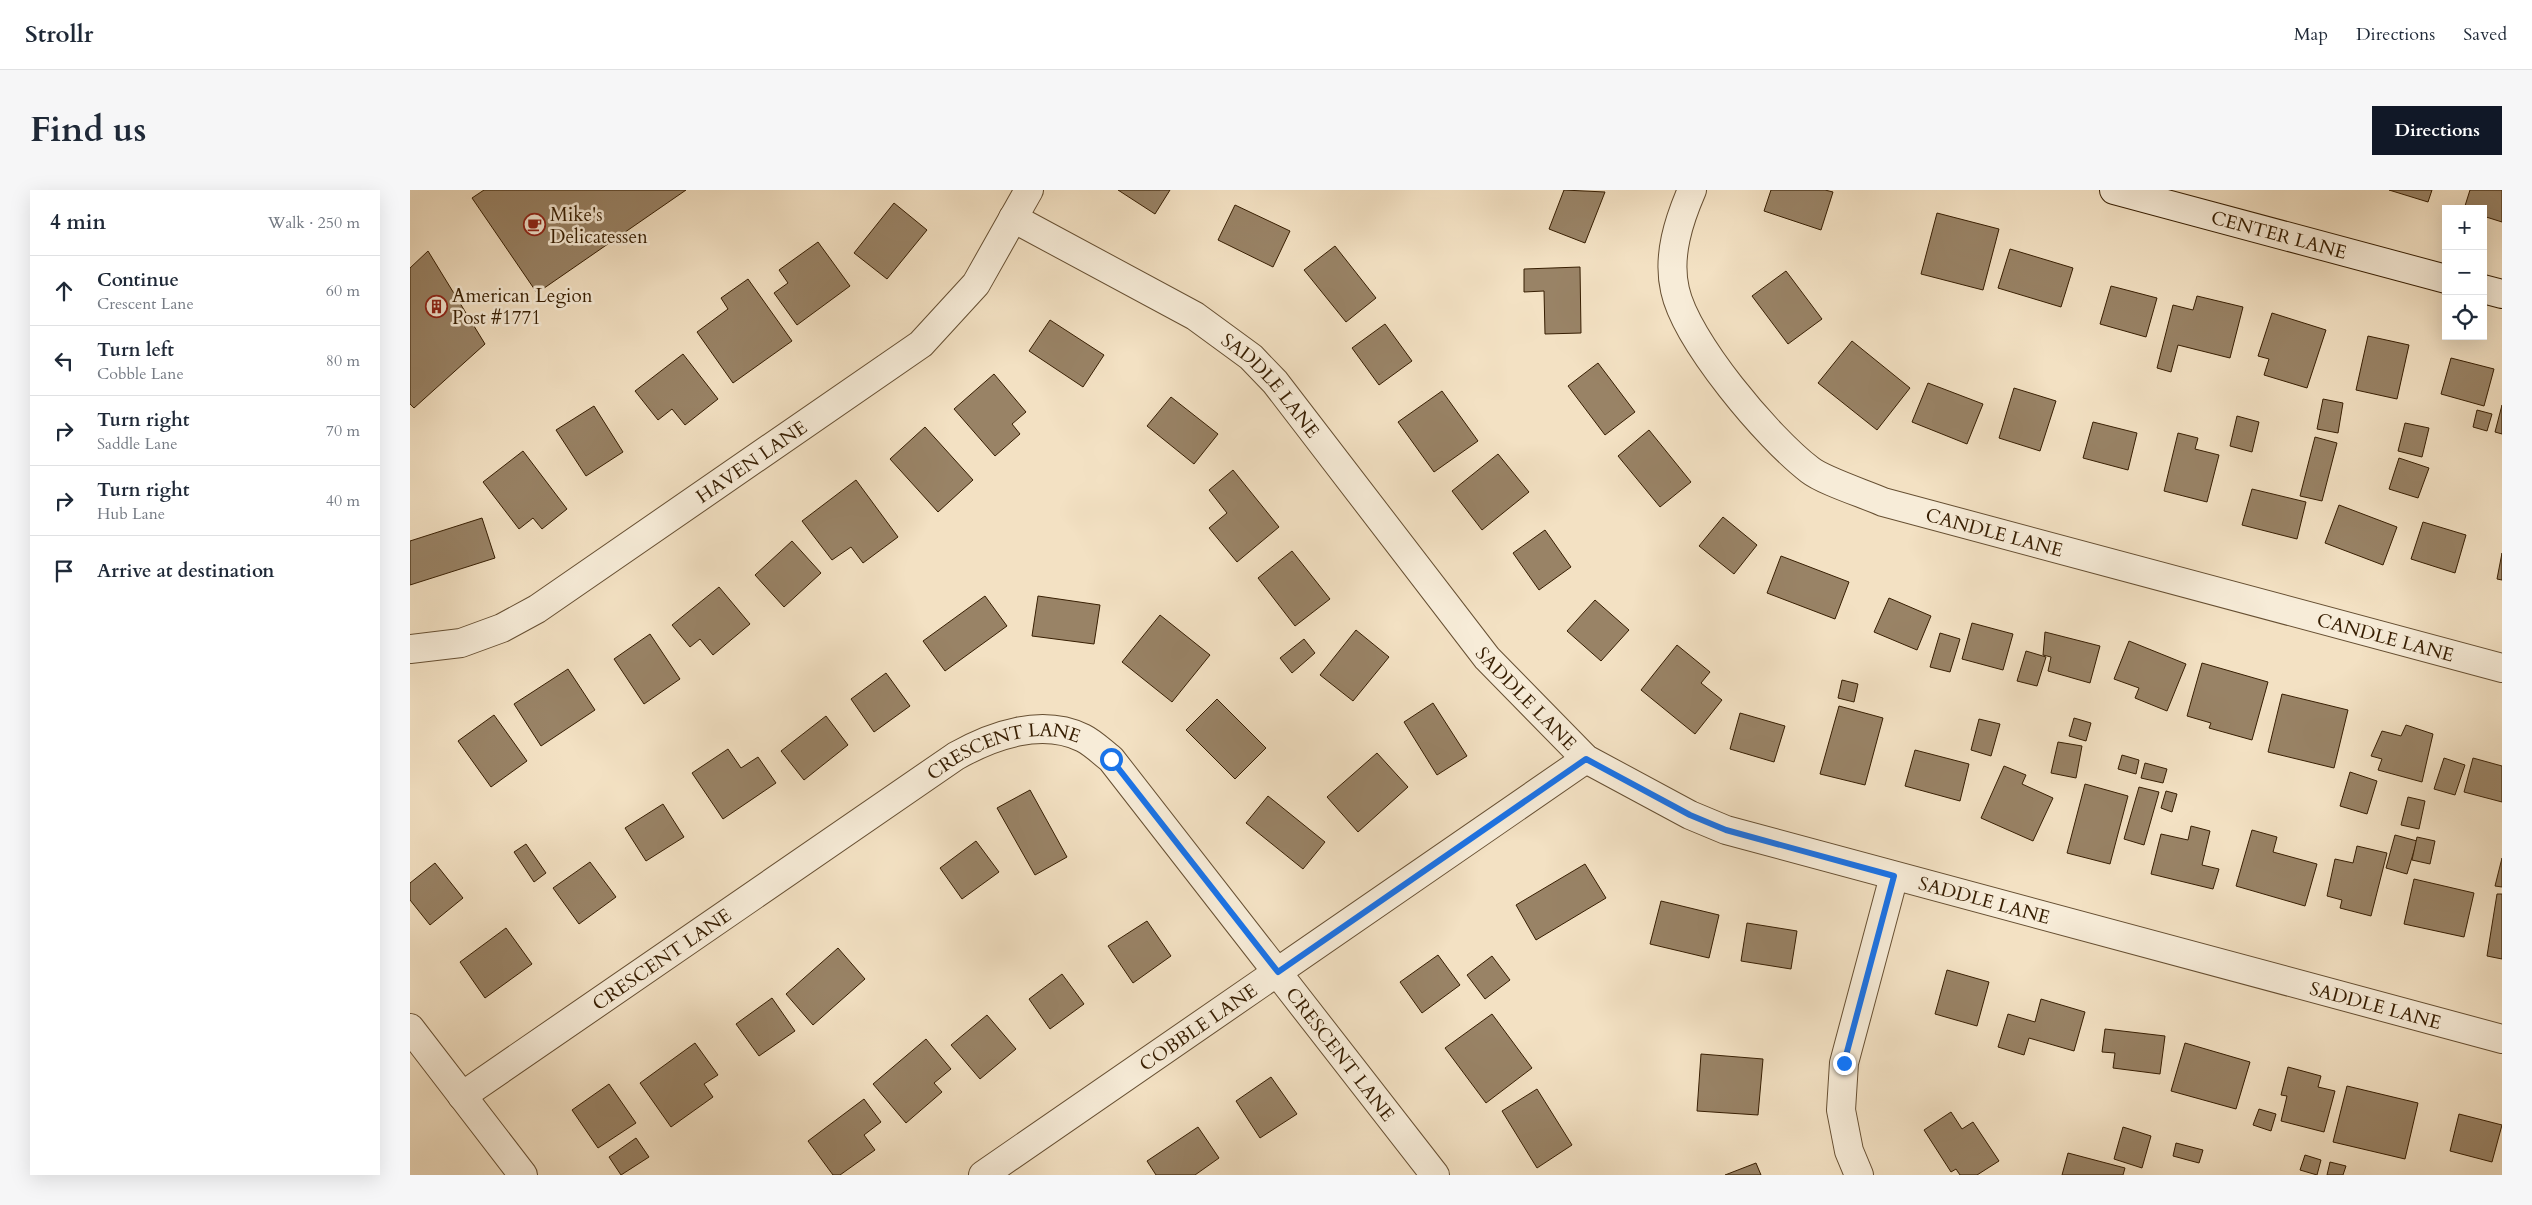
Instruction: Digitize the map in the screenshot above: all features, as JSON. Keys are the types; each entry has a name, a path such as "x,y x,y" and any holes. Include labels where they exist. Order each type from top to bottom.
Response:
{"street":[{"name":"HAVEN LANE","path":"410,649 461,643 502,628 537,609 921,344 976,284 1029,190"},
{"name":"CANDLE LANE","path":"1692,190 1682,214 1674,249 1674,289 1687,323 1714,364 1773,437 1811,472 1883,502 2502,668"},
{"name":"CENTER LANE","path":"2114,190 2442,278"},
{"name":"SADDLE LANE","path":"1013,218 1195,316 1251,356 1275,382 1487,658 1586,759 1690,815 1726,830 2502,1039"},
{"path":"2487,290 2502,294"},
{"name":"CRESCENT LANE","path":"462,1096 956,756 983,741 1026,730 1053,730 1084,738 1111,759 1435,1175"},
{"name":"COBBLE LANE","path":"983,1175 1586,759"},
{"path":"1859,1175 1849,1152 1841,1110 1844,1063 1894,876"},
{"path":"410,1028 523,1175"}],"building":[{"path":"484,190 686,190 537,293 472,198"},
{"path":"1118,190 1170,190 1155,214"},
{"path":"1564,190 1605,192 1585,243 1549,229"},
{"path":"1771,190 1825,190 1833,192 1821,230 1764,211"},
{"path":"2389,190 2432,190 2428,202"},
{"path":"2470,190 2502,190 2502,222 2487,217 2487,205 2465,205"},
{"path":"894,203 927,230 887,279 854,253"},
{"path":"1235,205 1290,231 1273,267 1218,240"},
{"path":"1937,213 1999,229 1983,290 1921,274"},
{"path":"818,242 850,286 797,325 774,293 788,283 779,270"},
{"path":"1335,246 1376,298 1346,322 1304,270"},
{"path":"2010,249 2073,268 2061,307 1998,288"},
{"name":"American Legion Post #1771","path":"428,251 485,344 414,408 410,404 410,268"},
{"path":"1580,267 1581,333 1545,334 1544,291 1524,292 1524,269"},
{"path":"1786,271 1822,319 1788,344 1752,296"},
{"path":"748,279 792,341 733,383 697,332 728,309 721,298"},
{"path":"2111,286 2157,298 2146,337 2100,324"},
{"path":"2197,296 2243,307 2230,358 2178,345 2171,372 2157,368 2173,305 2193,310"},
{"path":"2272,313 2326,330 2307,388 2264,375 2269,359 2258,356"},
{"path":"1050,320 1104,355 1083,387 1029,351"},
{"path":"1385,324 1412,361 1379,385 1352,348"},
{"path":"2368,336 2409,345 2397,399 2356,390"},
{"path":"1852,341 1910,388 1877,430 1818,383"},
{"path":"683,354 718,399 685,425 672,409 658,420 635,391"},
{"path":"2451,358 2494,369 2484,406 2441,394"},
{"path":"1598,363 1635,412 1605,435 1568,386"},
{"path":"994,374 1026,412 1012,424 1020,434 995,456 954,409"},
{"path":"1928,383 1983,404 1967,444 1912,422"},
{"path":"2014,388 2056,401 2040,451 1999,438"},
{"path":"1442,391 1478,441 1434,472 1398,422"},
{"path":"1171,397 1218,434 1194,464 1147,426"},
{"path":"2323,399 2343,403 2338,433 2317,429"},
{"path":"2502,405 2502,434 2495,432"},
{"path":"594,406 623,452 586,476 556,430"},
{"path":"2477,410 2492,414 2487,431 2473,427"},
{"path":"2237,416 2259,422 2252,452 2230,446"},
{"path":"2093,422 2137,433 2128,470 2083,458"},
{"path":"2405,423 2429,428 2422,457 2398,451"},
{"path":"925,427 973,480 938,512 890,459"},
{"path":"1649,430 1691,482 1660,507 1618,456"},
{"path":"2178,433 2198,438 2195,449 2219,455 2207,502 2164,491"},
{"path":"2315,437 2337,443 2322,501 2300,496"},
{"path":"523,451 567,509 542,529 533,518 519,529 483,482"},
{"path":"1498,454 1529,492 1482,530 1452,491"},
{"path":"2399,458 2429,468 2418,498 2389,489"},
{"path":"1233,470 1279,527 1237,562 1209,528 1227,513 1209,490"},
{"path":"856,480 898,537 863,563 851,547 832,560 802,521"},
{"path":"2252,489 2306,502 2297,539 2242,525"},
{"path":"2339,505 2397,527 2383,565 2325,543"},
{"path":"1723,517 1757,545 1734,574 1699,546"},
{"path":"482,518 495,558 410,585 410,541"},
{"path":"2423,522 2466,535 2455,573 2411,559"},
{"path":"1545,530 1571,567 1539,590 1513,553"},
{"path":"792,541 821,573 784,607 755,575"},
{"path":"1292,551 1330,599 1295,626 1258,578"},
{"path":"2502,553 2502,580 2497,579"},
{"path":"1781,556 1849,582 1835,619 1767,593"},
{"path":"719,587 750,624 713,655 700,639 690,647 672,625"},
{"path":"985,596 1007,626 945,671 923,641"},
{"path":"1038,596 1100,605 1094,644 1032,636"},
{"path":"1889,598 1931,616 1917,650 1874,632"},
{"path":"1595,600 1629,630 1601,661 1567,631"},
{"path":"1160,615 1210,655 1172,702 1122,662"},
{"path":"1972,623 2013,634 2003,670 1962,659"},
{"path":"1356,630 1389,657 1353,701 1320,675"},
{"path":"2045,632 2100,646 2090,683 2048,671 2051,657 2043,655"},
{"path":"1940,633 1960,639 1950,672 1930,667"},
{"path":"650,634 680,679 644,704 614,659"},
{"path":"1304,639 1315,653 1292,673 1280,658"},
{"path":"2129,641 2186,664 2167,711 2135,698 2139,688 2114,679"},
{"path":"1677,645 1710,672 1701,683 1722,700 1695,734 1641,690"},
{"path":"2026,651 2046,657 2037,686 2017,681"},
{"path":"2202,663 2268,682 2252,740 2209,728 2211,723 2187,716"},
{"path":"568,669 595,710 541,746 514,704"},
{"path":"886,673 910,706 874,732 851,699"},
{"path":"1842,680 1858,684 1854,702 1838,698"},
{"path":"2282,694 2348,710 2334,768 2268,752"},
{"path":"1217,699 1266,748 1235,779 1186,730"},
{"path":"1433,703 1467,756 1437,775 1404,722"},
{"path":"1839,706 1883,718 1865,785 1820,774"},
{"path":"1740,713 1785,726 1774,762 1730,749"},
{"path":"494,715 527,761 491,787 458,741"},
{"path":"826,716 848,745 804,780 781,751"},
{"path":"2074,718 2091,723 2086,741 2069,736"},
{"path":"1979,719 2000,724 1991,756 1971,750"},
{"path":"2406,725 2433,734 2422,782 2378,770 2382,759 2371,756 2382,731 2401,736"},
{"path":"2058,742 2082,746 2076,778 2051,773"},
{"path":"728,749 741,768 758,757 776,783 723,819 692,773"},
{"path":"1915,750 1969,764 1960,801 1905,786"},
{"path":"1377,753 1408,787 1358,832 1327,797"},
{"path":"2122,755 2139,760 2136,774 2118,769"},
{"path":"2444,758 2465,765 2455,795 2434,789"},
{"path":"2473,758 2502,766 2502,802 2464,792"},
{"path":"2145,763 2167,769 2163,783 2141,778"},
{"path":"2004,766 2026,775 2022,784 2053,798 2033,841 1981,818"},
{"path":"2350,772 2377,781 2367,814 2340,806"},
{"path":"2085,784 2128,796 2110,864 2067,853"},
{"path":"2139,787 2159,792 2144,845 2124,839"},
{"path":"1030,790 1067,857 1035,875 997,808"},
{"path":"2166,791 2177,794 2172,812 2161,808"},
{"path":"1268,796 1325,842 1303,869 1246,823"},
{"path":"2408,797 2425,801 2419,829 2401,825"},
{"path":"663,804 684,837 646,861 625,828"},
{"path":"2191,826 2210,831 2202,865 2219,869 2213,889 2151,874 2161,834 2188,840"},
{"path":"2252,830 2277,837 2273,852 2317,864 2305,906 2236,886"},
{"path":"2395,835 2417,841 2407,874 2386,868"},
{"path":"2417,837 2435,841 2430,864 2412,860"},
{"path":"976,841 999,872 962,899 940,868"},
{"path":"526,844 546,873 534,882 514,852"},
{"path":"2357,846 2387,853 2371,916 2340,908 2342,900 2327,896 2335,859 2353,863"},
{"path":"2502,858 2502,887 2495,886"},
{"path":"590,862 616,897 579,924 553,888"},
{"path":"435,863 463,898 430,925 410,900 410,883"},
{"path":"1585,864 1606,898 1536,940 1516,905"},
{"path":"2414,879 2474,893 2464,937 2404,924"},
{"path":"2497,894 2502,894 2502,959 2487,956"},
{"path":"1661,901 1719,915 1709,958 1650,944"},
{"path":"1147,921 1171,956 1133,983 1108,946"},
{"path":"1747,923 1797,931 1791,969 1741,961"},
{"path":"506,928 532,964 485,998 460,962"},
{"path":"838,948 865,979 813,1025 786,994"},
{"path":"1438,955 1460,985 1422,1013 1400,982"},
{"path":"1492,956 1510,980 1485,999 1467,975"},
{"path":"1947,970 1989,982 1977,1026 1935,1014"},
{"path":"1062,974 1084,1004 1050,1029 1029,999"},
{"path":"772,998 795,1031 759,1056 736,1024"},
{"path":"2041,999 2085,1012 2074,1051 2029,1038 2024,1055 1998,1047 2008,1014 2035,1022"},
{"path":"1492,1014 1532,1068 1486,1103 1445,1048"},
{"path":"987,1015 1016,1049 980,1079 951,1045"},
{"path":"2105,1029 2165,1036 2160,1074 2113,1068 2115,1053 2102,1052"},
{"path":"926,1039 951,1069 934,1083 942,1092 906,1123 873,1084"},
{"path":"695,1043 718,1075 704,1084 713,1097 671,1127 640,1083"},
{"path":"2185,1043 2250,1062 2236,1109 2171,1091"},
{"path":"1701,1054 1763,1059 1758,1115 1697,1111"},
{"path":"2288,1067 2321,1076 2318,1087 2335,1091 2324,1132 2281,1121 2287,1096 2281,1095"},
{"path":"1271,1077 1297,1114 1260,1138 1236,1101"},
{"path":"609,1084 636,1123 598,1148 572,1110"},
{"path":"2347,1086 2418,1103 2405,1159 2333,1142"},
{"path":"1537,1089 1572,1145 1537,1168 1502,1111"},
{"path":"864,1099 881,1122 864,1135 875,1150 840,1175 833,1175 808,1141"},
{"path":"2259,1109 2276,1114 2271,1131 2253,1125"},
{"path":"1951,1112 1962,1129 1973,1122 1999,1161 1977,1175 1960,1175 1956,1169 1951,1172 1924,1130"},
{"path":"2459,1114 2502,1125 2492,1162 2450,1151"},
{"path":"1198,1127 1219,1158 1195,1175 1156,1175 1147,1161"},
{"path":"2123,1127 2151,1136 2142,1168 2114,1159"},
{"path":"636,1138 649,1157 621,1175 609,1157"},
{"path":"2176,1143 2203,1150 2199,1163 2173,1156"},
{"path":"2068,1153 2125,1168 2123,1175 2062,1175"},
{"path":"2305,1155 2321,1160 2317,1175 2300,1170"},
{"path":"2330,1162 2346,1166 2343,1175 2327,1175"},
{"path":"1756,1163 1761,1175 1725,1175"}],"place":[{"name":"Mike's Delicatessen","path":"534,225"},
{"name":"American Legion Post #1771","path":"436,306"}],"route":[{"path":"1111,759 1278,972 1586,759 1690,815 1726,830 1894,876 1844,1063"}]}
